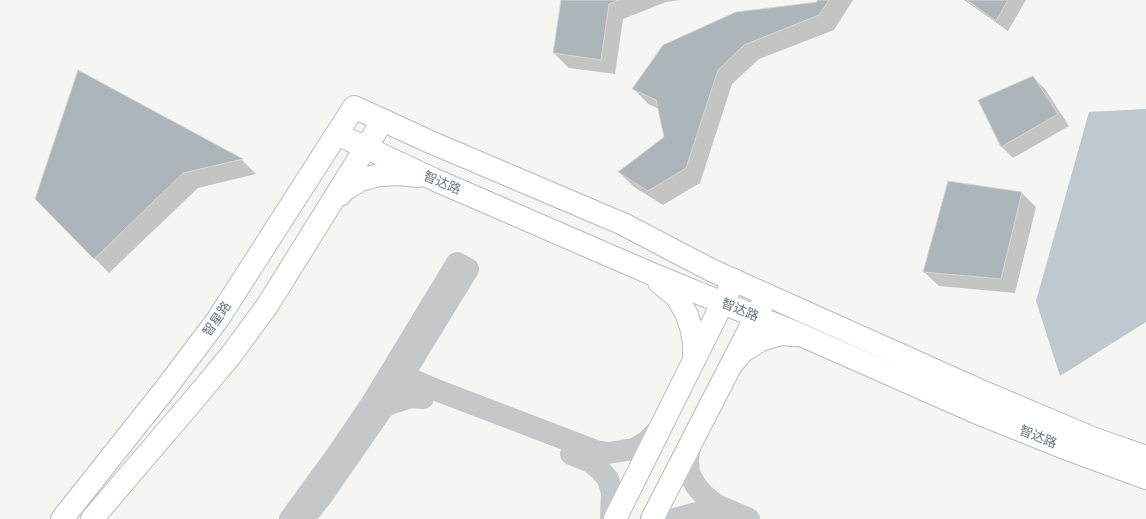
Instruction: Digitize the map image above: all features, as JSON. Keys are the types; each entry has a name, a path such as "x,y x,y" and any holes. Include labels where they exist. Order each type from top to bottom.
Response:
{"main road":[{"name":"智达路","path":"354,107 428,141 623,224 711,270 995,397 1092,438 1146,458"},
{"name":"智星路","path":"62,519 157,400 218,319 354,107"},
{"path":"92,519 231,355 267,306 382,120"},
{"name":"智达路","path":"337,134 433,179 639,268 801,335 973,411 1070,450 1146,478"},
{"path":"327,209 344,190 361,180 379,175 400,174 433,179"},
{"path":"639,268 660,282 677,297 692,327 694,360"},
{"path":"615,519 734,280"},
{"path":"652,519 767,295"},
{"path":"728,369 743,351 761,340 780,334 801,335"}],"street":[{"path":"290,519 394,379 422,345 468,269 457,263 394,379 383,408 324,493 304,519"},
{"path":"422,345 421,356 424,375 430,384 431,394"},
{"path":"394,379 591,462 608,479 612,493 611,519"},
{"path":"383,408 400,399 431,394 596,451 608,453 634,448 647,441 660,428"},
{"path":"690,445 688,460 690,473 696,486 716,505 750,519"},
{"path":"675,519 696,513 719,519"}],"shaded area":[{"path":"1146,109 1146,322 1060,376 1036,301 1089,112"}],"building":[{"path":"561,0 619,0 609,4 601,60 553,53"},
{"path":"817,0 829,0 819,15 744,45 718,70 686,168 648,191 618,172 664,137 656,100 632,89 663,45 736,12 817,2"},
{"path":"967,0 1008,0 996,21"},
{"path":"78,70 243,159 183,173 94,259 35,199"},
{"path":"1033,76 1058,114 1001,147 978,100"},
{"path":"948,181 1022,192 1001,279 923,272"}]}
